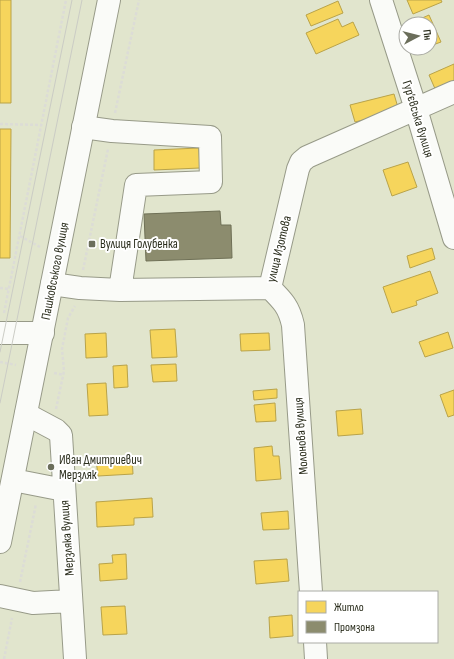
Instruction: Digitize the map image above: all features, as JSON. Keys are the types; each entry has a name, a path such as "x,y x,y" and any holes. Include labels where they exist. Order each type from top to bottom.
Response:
{"main road":[{"name":"Пашковського вулиця","path":"0,542 109,0"},
{"name":"Гур’євська вулиця","path":"381,0 416,109 454,238"},
{"name":"улица Изотова","path":"52,284 80,288 120,290 270,288 298,169 302,162 307,157 454,92"},
{"path":"83,127 112,131 210,137 211,182 136,185 120,290"},
{"name":"Молонова вулиця","path":"270,288 285,303 290,313 293,325 311,591"},
{"path":"2,324 43,334"},
{"name":"Мерзляка вулиця","path":"26,414 56,430 61,435 75,659"},
{"path":"13,480 64,490"},
{"path":"0,596 33,603 71,601"},
{"path":"315,643 316,659"}],"path":[{"path":"2,324 66,0"},
{"path":"0,124 41,125"},
{"path":"0,288 9,289"}],"building: Житло":[{"path":"0,0 11,0 11,103 0,103"},
{"path":"407,0 441,0 442,2 413,14"},
{"path":"338,1 343,13 311,26 306,15"},
{"path":"338,19 342,27 353,22 359,35 316,54 306,33"},
{"path":"438,35 441,42 438,43"},
{"path":"454,64 454,84 436,91 429,75"},
{"path":"394,94 399,111 355,122 350,105"},
{"path":"0,129 11,129 10,258 0,258"},
{"path":"199,148 200,168 154,170 154,150"},
{"path":"408,162 417,187 392,196 383,170"},
{"path":"432,248 435,259 410,268 407,256"},
{"path":"430,271 438,293 416,301 417,305 392,313 383,287"},
{"path":"175,329 177,357 152,358 150,330"},
{"path":"448,332 453,348 425,357 419,342"},
{"path":"106,333 107,357 86,358 85,334"},
{"path":"269,333 270,350 241,351 240,334"},
{"path":"176,364 177,381 153,382 151,365"},
{"path":"127,365 128,387 114,388 113,366"},
{"path":"106,383 108,415 89,416 87,384"},
{"path":"277,389 277,398 254,400 253,391"},
{"path":"454,390 454,415 448,417 440,395"},
{"path":"275,403 276,421 256,422 254,405"},
{"path":"361,409 363,434 338,436 336,411"},
{"path":"272,446 273,456 279,456 281,479 256,481 254,448"},
{"path":"132,457 133,474 98,476 96,459"},
{"path":"152,498 153,517 134,518 134,525 97,527 96,502"},
{"path":"288,511 289,529 263,530 261,513"},
{"path":"126,554 127,579 100,581 99,564 113,563 112,555"},
{"path":"287,559 289,581 256,584 254,561"},
{"path":"125,606 127,634 103,635 101,607"},
{"path":"292,615 293,636 270,638 269,617"}],"building: Промзона":[{"path":"220,211 221,225 231,225 232,258 146,261 144,214"}],"tram line":[{"path":"0,352 72,0"},
{"path":"0,403 82,0"}],"place":[{"name":"Вулиця Голубенка","path":"92,244"},
{"name":"Иван Дмитриевич Мерзляк","path":"51,467"}]}
